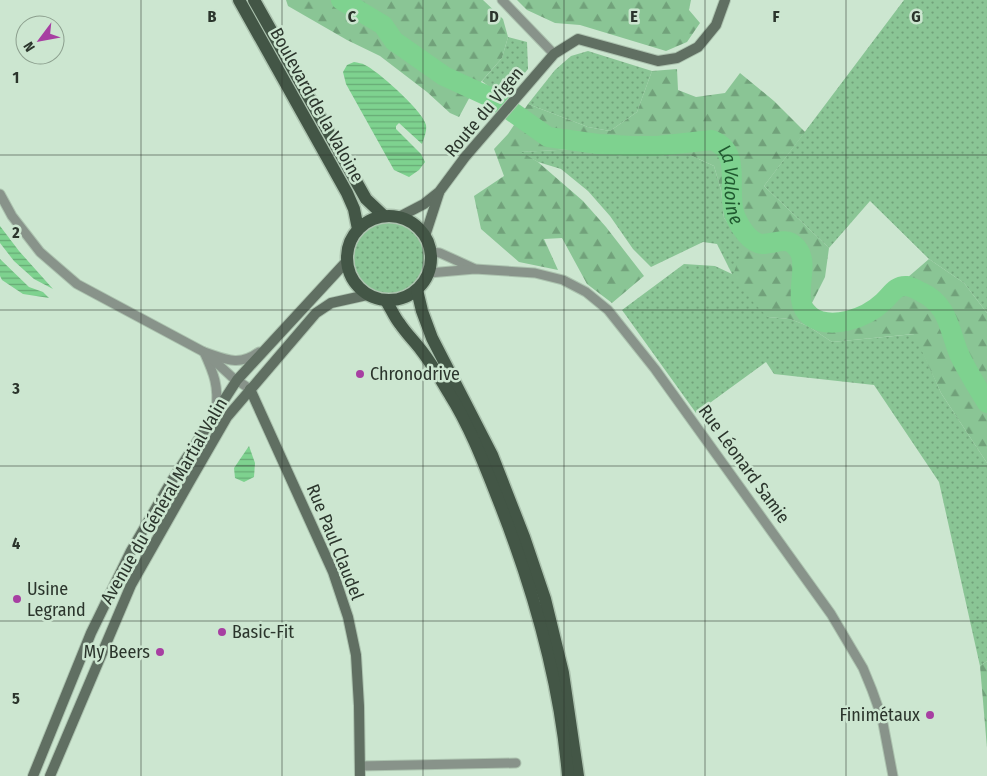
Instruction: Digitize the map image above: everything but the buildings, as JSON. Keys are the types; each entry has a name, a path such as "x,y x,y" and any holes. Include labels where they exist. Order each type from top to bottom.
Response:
{"main road":[{"name":"Boulevard de la Valoine","path":"240,0 347,193 354,209 358,229"},
{"name":"Boulevard de la Valoine","path":"254,0 366,199 384,216"},
{"name":"Route du Vigen","path":"399,217 424,204 439,192 466,157 554,54 578,39 658,61 677,58 698,48 716,25 725,0"},
{"name":"Route du Vigen","path":"425,236 439,192"},
{"path":"384,216 399,217 416,225 425,236 432,252 429,273 418,290 403,299 386,301 367,295 354,283 346,262 350,242 358,229 370,220 384,216"},
{"name":"Avenue du Général Martial Valin","path":"33,776 91,633 130,551 171,482 239,377 346,262"},
{"path":"418,290 422,311 432,338 492,455 524,537 544,599 564,673 578,776"},
{"name":"Avenue du Général Martial Valin","path":"50,776 102,648 131,585 227,417 316,313 331,303 367,295"},
{"path":"386,301 398,322 422,351 451,396 483,461 507,521 544,638 557,701 568,776"},
{"name":"Rue Paul Claudel","path":"250,389 334,572 348,617 356,655 360,771"}],"street":[{"path":"502,0 554,54"},
{"path":"0,194 12,216 40,252 77,284 204,352 239,377 250,389"},
{"path":"432,252 440,252 475,269"},
{"path":"429,273 475,269"},
{"name":"Rue Léonard Samie","path":"475,269 535,273 563,280 586,292 608,310 655,369 831,614 863,668 872,690 882,718 893,776"},
{"path":"204,352 238,361 250,359 271,342"},
{"path":"204,352 215,377 218,395 216,412"},
{"path":"225,359 239,370 239,377"},
{"path":"360,771 516,763"}],"green space":[{"path":"286,0 483,0 503,19 508,37 502,58 473,91 459,117 450,113 427,92 380,56 347,40 288,6"},
{"path":"517,0 691,0 689,10 700,23 687,42 666,51 580,25 555,23 527,10"},
{"path":"904,0 987,0 987,313 964,283 929,259 870,201 829,248 764,186"},
{"path":"508,37 527,42 528,69 504,99 482,81 502,58"},
{"path":"588,51 652,71 637,112 610,131 588,127 528,104 555,70 571,56"},
{"path":"677,69 678,90 696,97 725,93 740,73 774,101 805,132 764,186 829,248 825,277 812,303 823,315 849,328 929,259 964,283 987,313 987,463 941,393 914,334 832,342 808,326 790,319 768,317 753,302 733,275 744,244 724,218 721,190 714,166 690,155 623,156 576,149 521,152 538,162 583,201 644,276 612,303 587,284 562,238 544,239 558,270 519,262 481,229 474,196 504,176 494,149 508,134 528,104 588,127 610,131 637,112 652,71"},
{"path":"576,149 623,156 690,155 714,166 721,190 724,218 744,244 768,317 790,319 808,326 832,342 915,334 941,393 987,463 987,661 980,666 939,482 874,385 774,374 766,362 696,413 622,310 684,264 715,266 732,274 717,244 703,242 651,267 633,249 610,216 588,191 561,169 538,162 519,152"},
{"path":"390,222 410,228 420,238 426,258 420,278 410,288 390,294 370,288 360,278 354,258 360,238 370,228"},
{"path":"987,661 987,748 980,666"}],"shaded area":[{"path":"354,62 364,64 400,92 417,111 426,125 422,144 399,123 396,126 396,129 421,154 425,162 419,170 409,177 394,170 346,84 343,72 347,65"},
{"path":"0,226 19,251 53,289 34,279 14,261 0,243"},
{"path":"0,259 29,287 43,292 49,298 23,294 2,280 0,276"},
{"path":"249,446 255,463 254,477 244,482 235,478 234,468"}],"waterway":[{"name":"La Valoine","path":"341,0 383,25 394,41 444,76 494,99 548,137 598,144 631,146 657,146 712,140 722,146 728,154 731,164 733,208 738,222 753,241 762,244 787,241 799,251 803,266 801,302 804,310 810,316 828,322 848,321 876,308 899,287 907,286 916,289 930,297 942,310 959,354 987,403"}],"place":[{"name":"Chronodrive","path":"360,374"},
{"name":"Usine Legrand","path":"17,599"},
{"name":"Basic-Fit","path":"222,632"},
{"name":"My Beers","path":"160,652"},
{"name":"Finimétaux","path":"930,715"}]}
